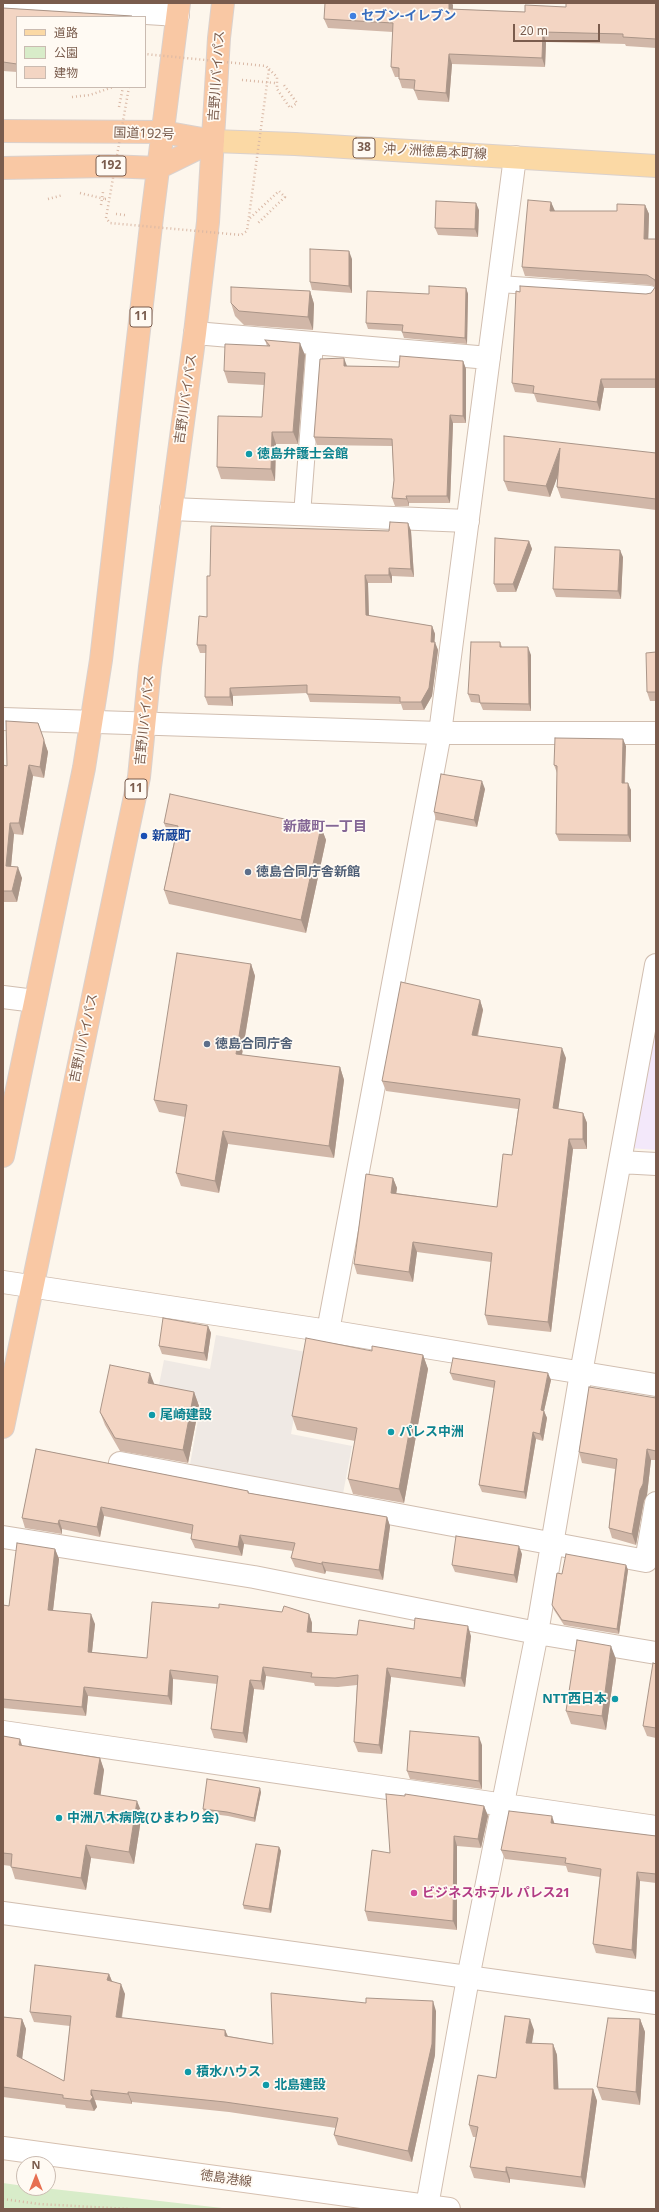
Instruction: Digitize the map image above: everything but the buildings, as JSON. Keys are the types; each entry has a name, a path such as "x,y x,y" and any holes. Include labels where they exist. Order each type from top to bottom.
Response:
{"highway":[{"name":"吉野川バイパス","path":"3,1427 139,778 144,725 208,222 223,3"},
{"name":"11","path":"3,1156 34,1001 84,768 91,723 103,644 158,168 179,9"},
{"name":"国道192号","path":"3,131 163,132 213,141"},
{"name":"国道192号","path":"3,168 108,166 158,168 213,141"}],"main road":[{"name":"沖ノ洲徳島本町線","path":"213,141 656,166"}],"street":[{"path":"3,4 179,9"},
{"path":"328,1331 440,733 515,157"},
{"path":"195,333 489,358"},
{"path":"171,509 468,521"},
{"path":"3,719 144,725 440,733 656,732"},
{"path":"427,2206 468,1978 537,1633 581,1373 656,966"},
{"path":"3,997 34,1001"},
{"path":"620,1162 656,1164"},
{"path":"3,1282 328,1331 656,1385"},
{"path":"120,1463 646,1561 656,1503"},
{"path":"3,1537 254,1576 537,1633 656,1653"},
{"path":"3,1732 656,1827"},
{"path":"3,1913 656,2004"},
{"name":"徳島港線","path":"3,2148 449,2209"}],"lane":[{"path":"499,284 650,294"},
{"path":"302,514 315,343"}],"path":[{"path":"146,54 266,66 277,77 277,89 290,108 296,103 284,86"},
{"path":"129,88 106,218 110,223 241,235 247,231 250,218 269,69"},
{"path":"72,96 90,95 110,88"},
{"path":"250,218 279,191 284,197 257,224"},
{"path":"80,193 109,199"},
{"path":"48,199 66,194"},
{"path":"3,2199 38,2204 129,2209"}],"shaded area":[{"path":"656,998 656,1150 630,1148"},
{"path":"216,1335 306,1352 291,1434 352,1446 342,1499 189,1470 201,1403 157,1395 164,1360 210,1369"}],"green space":[{"path":"3,2183 16,2185 16,2196 56,2196 56,2189 231,2209 3,2209"}],"place":[{"name":"セブン-イレブン","path":"353,16"},
{"name":"徳島弁護士会館","path":"249,454"},
{"name":"新蔵町","path":"144,836"},
{"name":"徳島合同庁舎新館","path":"248,872"},
{"name":"徳島合同庁舎","path":"207,1044"},
{"name":"尾崎建設","path":"152,1415"},
{"name":"パレス中洲","path":"391,1432"},
{"name":"NTT西日本","path":"615,1699"},
{"name":"中洲八木病院(ひまわり会)","path":"59,1818"},
{"name":"ビジネスホテル パレス21","path":"414,1893"},
{"name":"積水ハウス","path":"188,2072"},
{"name":"北島建設","path":"266,2085"}],"district":[{"name":"新蔵町一丁目","path":"325,827"}]}
